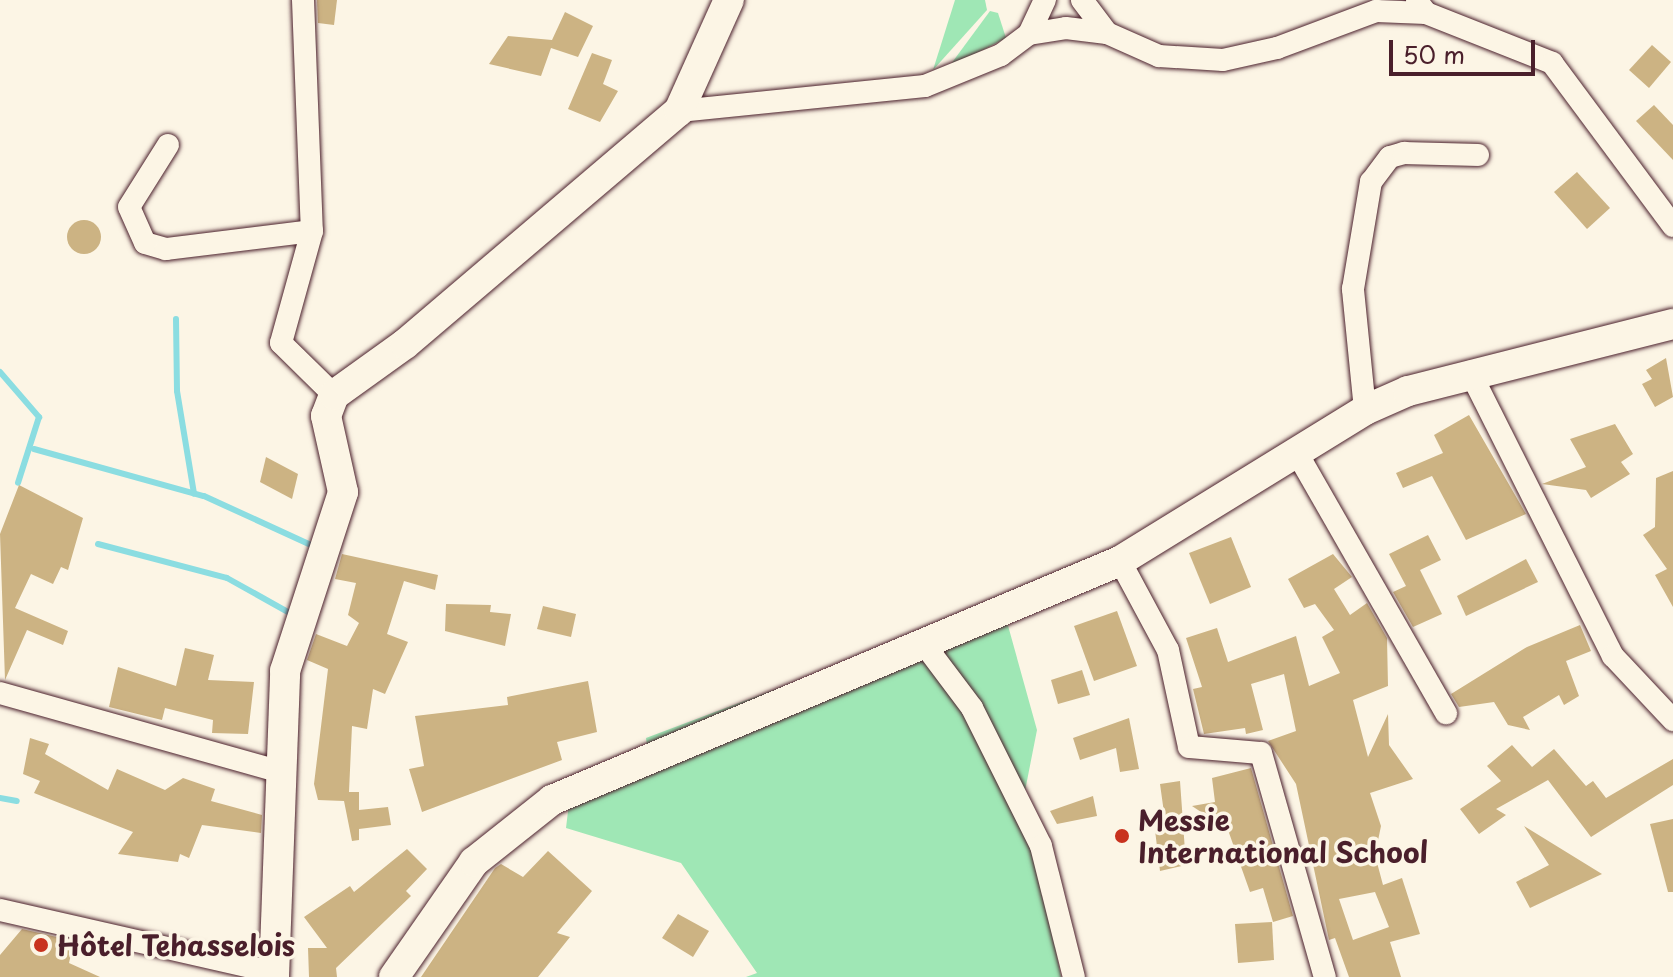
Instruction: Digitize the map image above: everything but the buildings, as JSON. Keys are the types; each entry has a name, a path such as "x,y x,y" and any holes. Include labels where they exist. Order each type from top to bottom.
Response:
{"main road":[{"path":"274,974 278,771 288,654 343,492 326,416 334,395 405,344 679,111 729,0"},
{"path":"394,977 474,862 552,800 622,765 927,648 1120,561 1365,410 1470,372 1673,324"}],"street":[{"path":"303,0 312,231 281,343 334,395"},
{"path":"1029,34 1045,0"},
{"path":"1082,0 1107,33"},
{"path":"679,111 925,86 1001,55 1029,34 1066,28 1107,33 1159,56 1223,60 1277,48 1376,11 1421,6 1552,63 1673,226"},
{"path":"168,145 129,207 145,243 166,249 312,231"},
{"path":"1365,410 1353,289 1371,182 1390,157 1404,153 1478,155"},
{"path":"1470,372 1613,656 1673,720"},
{"path":"1297,453 1446,713"},
{"path":"1120,561 1168,650 1189,747 1261,753 1325,977"},
{"path":"927,648 972,708 1041,846 1074,977"},
{"path":"0,693 278,771"},
{"path":"0,910 274,974"}],"green space":[{"path":"955,0 985,0 987,10 933,70"},
{"path":"990,11 998,13 1006,38 948,68"},
{"path":"1002,604 1037,730 1025,791 1061,977 746,977 757,973 681,863 566,828 569,803 649,761 646,738"}],"waterway":[{"path":"176,319 177,391 194,494"},
{"path":"0,372 39,417 18,483"},
{"path":"34,449 204,496 313,546"},
{"path":"98,544 227,578 290,613"},
{"path":"0,798 17,801"}],"place":[{"name":"Messie International School","path":"1122,836"},
{"name":"Hôtel Tehasselois","path":"41,945"}]}
